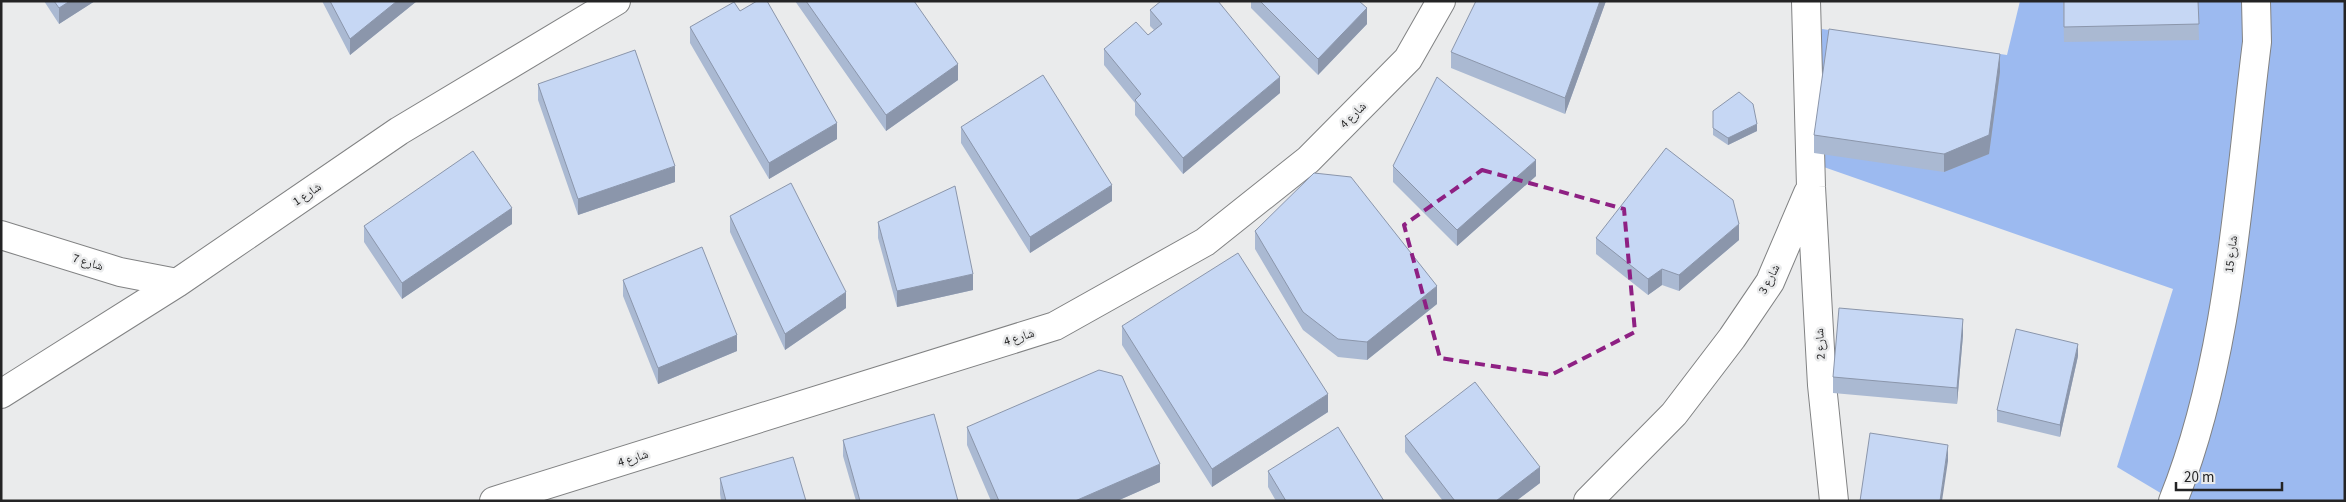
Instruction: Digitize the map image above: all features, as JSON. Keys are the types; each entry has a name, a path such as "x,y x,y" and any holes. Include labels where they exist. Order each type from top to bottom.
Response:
{"street":[{"name":"شارع 1","path":"1,394 176,284 399,131 616,1"},
{"name":"شارع 4","path":"494,501 1056,326 1206,242 1308,160 1408,59 1441,1"},
{"name":"شارع 3","path":"1588,501 1674,414 1732,338 1770,282 1811,187 1806,1"},
{"name":"شارع 15","path":"2173,501 2188,463 2207,391 2226,297 2257,42 2256,1"},
{"name":"شارع 2","path":"1811,187 1822,385 1834,501"},
{"name":"شارع 7","path":"1,235 120,272 176,284"}],"highlighted area":[{"path":"1482,170 1624,209 1635,332 1551,375 1440,358 1404,225"}],"shaded area":[{"path":"2020,1 2345,1 2345,501 2174,501 2117,467 2173,289 1798,158 1822,29 2007,55"}],"building":[{"path":"54,1 70,1 59,8"},
{"path":"330,1 397,1 350,39"},
{"path":"757,1 767,1 837,123 769,163 690,27 734,2 740,11"},
{"path":"806,1 914,1 958,64 886,115"},
{"path":"1161,1 1218,1 1280,77 1183,158 1135,100 1141,94 1104,49 1136,22 1148,35 1162,24 1150,10"},
{"path":"1260,1 1359,1 1367,8 1318,59"},
{"path":"1476,1 1600,1 1565,98 1451,52"},
{"path":"2064,1 2198,1 2199,24 2064,27"},
{"path":"1829,29 2000,54 1989,135 1944,154 1814,135"},
{"path":"635,50 675,166 578,199 538,84"},
{"path":"1043,75 1112,185 1030,237 961,127"},
{"path":"1437,77 1536,160 1457,230 1393,166"},
{"path":"1739,92 1753,104 1757,124 1728,138 1713,128 1713,111"},
{"path":"1666,148 1733,200 1739,224 1679,275 1662,269 1648,279 1596,238"},
{"path":"473,151 512,208 402,283 364,226"},
{"path":"1314,173 1351,177 1437,286 1367,342 1338,339 1303,312 1255,231"},
{"path":"791,183 846,292 785,334 730,216"},
{"path":"955,186 973,274 897,291 878,222"},
{"path":"702,247 737,335 658,368 623,280"},
{"path":"1238,253 1328,394 1212,469 1122,326"},
{"path":"1839,308 1963,319 1957,388 1833,377"},
{"path":"2016,329 2078,344 2060,425 1997,410"},
{"path":"1099,370 1122,376 1160,464 1075,501 999,501 967,427"},
{"path":"1475,382 1540,467 1496,501 1455,501 1405,436"},
{"path":"934,414 958,501 860,501 843,440"},
{"path":"1338,427 1384,501 1286,501 1268,471"},
{"path":"1870,433 1948,445 1940,501 1860,501"},
{"path":"793,457 806,501 726,501 720,478"}]}
